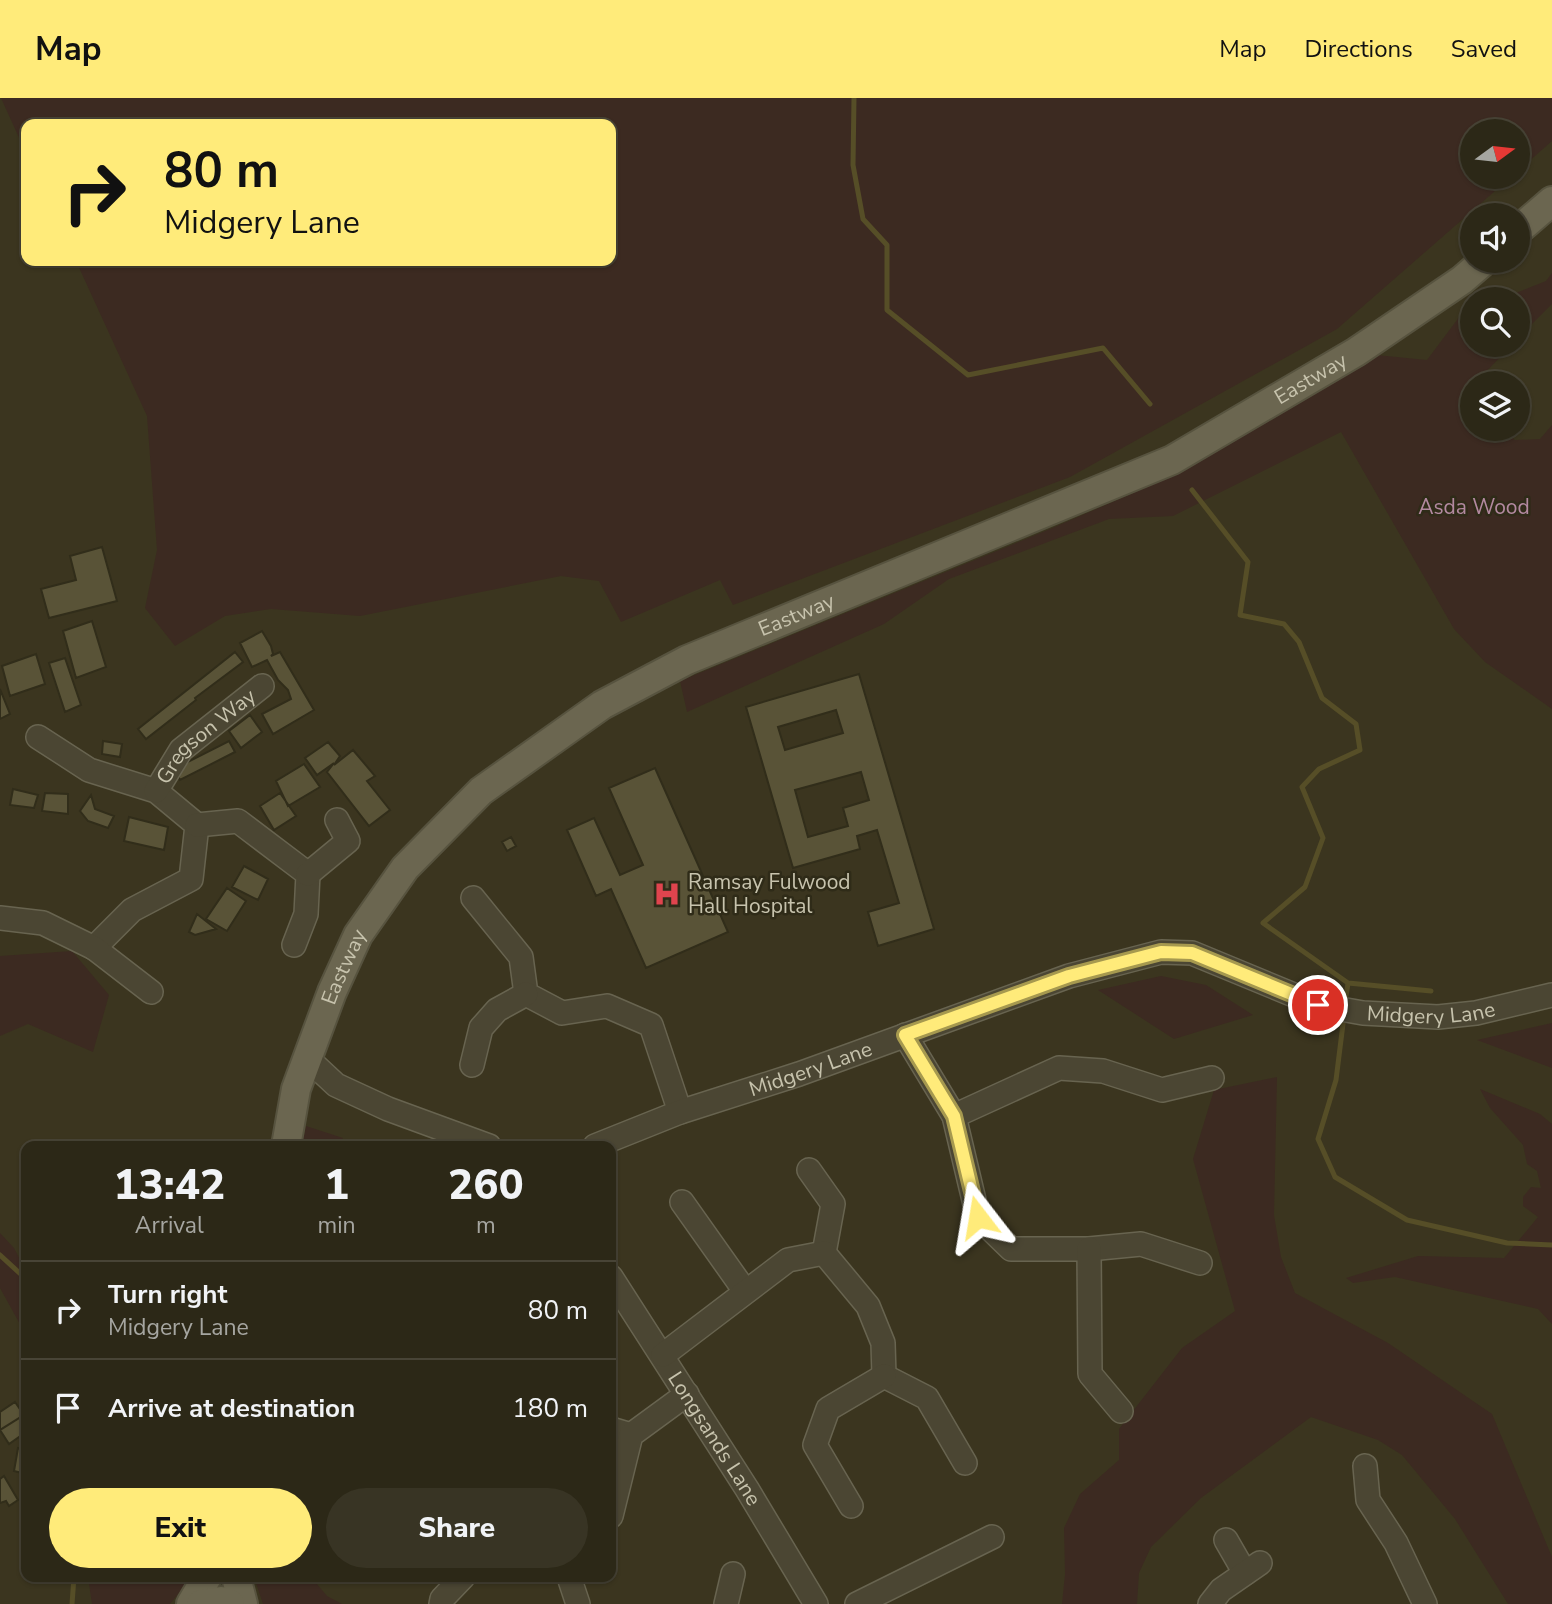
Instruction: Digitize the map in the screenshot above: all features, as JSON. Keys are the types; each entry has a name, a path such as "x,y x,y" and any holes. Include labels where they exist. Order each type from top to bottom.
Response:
{"main road":[{"path":"1530,220 1552,201"},
{"name":"Eastway","path":"287,1141 296,1089 332,992 358,935 405,868 481,791 602,705 687,660 1172,460 1356,352 1470,273"},
{"path":"191,1604 204,1582"},
{"path":"237,1582 243,1604"},
{"path":"201,1604 222,1601 230,1604"}],"street":[{"name":"Gregson Way","path":"156,791 181,750 262,686"},
{"name":"Gregson Way","path":"38,737 89,770 156,791 197,825"},
{"path":"294,945 306,914 308,874 348,841 337,820"},
{"path":"94,948 132,910 191,879 197,825 238,821 308,874"},
{"path":"473,898 521,957 526,994"},
{"path":"0,918 43,923 94,948 151,992"},
{"name":"Midgery Lane","path":"608,1141 680,1112 799,1074 1069,976 1161,952 1192,953 1329,1008 1363,1013 1438,1017 1476,1013 1552,995"},
{"path":"472,1065 481,1028 497,1010 526,994"},
{"path":"526,994 562,1013 607,1006 651,1025 680,1112"},
{"path":"905,1035 954,1116 978,1217 1011,1249 1089,1249 1141,1244 1200,1263"},
{"path":"307,1058 336,1085 388,1109 475,1141"},
{"path":"954,1116 1059,1068 1104,1071 1161,1090 1212,1078"},
{"path":"296,1089 336,1085"},
{"path":"809,1170 833,1204 824,1253"},
{"path":"682,1202 745,1291"},
{"path":"1089,1249 1090,1374 1121,1411"},
{"path":"663,1356 788,1260 824,1253"},
{"path":"824,1253 868,1306 883,1343 884,1376"},
{"name":"Longsands Lane","path":"616,1285 747,1489 816,1604"},
{"path":"884,1376 927,1398 965,1463"},
{"path":"851,1506 815,1445 828,1409 884,1376"},
{"path":"616,1474 621,1432 687,1394"},
{"path":"1365,1465 1368,1500 1396,1543 1425,1604"},
{"path":"858,1604 992,1537"},
{"path":"1210,1604 1222,1590 1253,1568 1226,1540"},
{"path":"726,1604 733,1574"},
{"path":"441,1604 442,1599 458,1582"},
{"path":"571,1582 578,1604"}],"green space":[{"path":"1,98 1552,98 1552,141 1530,160 1530,119 1460,119 1460,189 1497,189 1481,203 1460,203 1460,222 1337,329 1070,477 733,605 720,580 621,622 599,581 561,576 360,616 271,609 225,616 175,646 145,608 157,550 147,416 78,266 616,266 616,119 21,119 21,142"},
{"path":"1552,273 1552,304 1530,326 1530,287 1546,281"},
{"name":"Asda Wood","path":"1460,316 1460,357 1500,357 1487,371 1460,371 1460,441 1530,441 1540,439 1552,425 1552,709 1485,662 1454,629 1341,432 1173,516 1109,519 949,579 884,624 687,712 680,681 1168,478 1376,355 1427,360"},
{"path":"72,951 109,995 93,1052 28,1024 0,1036 0,956"},
{"path":"1161,976 1206,985 1253,1015 1174,1039 1098,990"},
{"path":"1552,1023 1552,1068 1477,1040"},
{"path":"1277,1077 1274,1215 1281,1257 1295,1293 1388,1343 1492,1414 1552,1557 1552,1604 1508,1604 1455,1519 1402,1455 1378,1440 1311,1417 1201,1498 1151,1547 1139,1573 1137,1604 1062,1604 1065,1574 1064,1528 1080,1494 1119,1460 1119,1429 1182,1348 1235,1311 1193,1159 1214,1090"},
{"path":"1480,1089 1540,1114 1552,1124 1552,1324 1538,1309 1395,1277 1353,1283 1346,1278 1418,1256 1504,1258 1538,1217 1523,1206 1523,1197 1531,1187 1541,1188 1537,1171 1527,1164 1523,1145 1490,1108"},
{"path":"306,1126 343,1138 341,1141 303,1141"},
{"path":"0,1233 14,1248 21,1261 21,1326 0,1288"},
{"path":"89,1582 188,1582 170,1604 92,1604"},
{"path":"256,1582 315,1582 327,1596 342,1604 263,1604"}],"building":[{"path":"102,547 117,601 49,618 41,589 76,580 70,556"},
{"path":"92,621 106,667 76,678 63,631"},
{"path":"262,631 271,646 271,656 280,652 314,710 273,734 262,714 291,699 288,690 278,680 267,660 252,667 240,643"},
{"path":"235,652 243,662 146,739 138,729"},
{"path":"36,654 45,684 10,696 2,666"},
{"path":"65,658 81,705 65,712 49,663"},
{"path":"859,674 934,929 878,946 868,912 899,903 877,830 857,836 860,849 793,868 746,707","holes":["836,710 843,733 785,750 778,727","861,772 869,800 843,808 848,826 808,837 795,790"]},
{"path":"0,689 10,714 0,719"},
{"path":"250,715 262,732 241,748 229,731"},
{"path":"103,741 122,744 120,757 102,754"},
{"path":"229,741 235,752 180,780 174,769"},
{"path":"328,742 340,756 334,765 353,750 375,776 367,781 390,810 369,826 327,772 334,763 317,775 305,758"},
{"path":"304,764 320,787 288,806 276,781"},
{"path":"655,768 728,932 646,968 611,889 596,896 567,830 594,818 620,875 643,865 609,788"},
{"path":"13,789 38,795 34,808 10,805"},
{"path":"45,793 68,794 68,814 42,811"},
{"path":"280,793 296,816 274,830 260,806"},
{"path":"91,795 95,809 114,816 108,828 88,821 80,811"},
{"path":"129,817 168,827 164,850 124,841"},
{"path":"511,837 516,846 507,851 502,842"},
{"path":"244,866 268,879 258,900 232,887"},
{"path":"227,888 246,901 227,931 206,919"},
{"path":"197,914 216,929 195,935 189,932"},
{"path":"15,1402 21,1411 21,1417 0,1430 0,1412"},
{"path":"21,1417 21,1436 9,1444 0,1430"},
{"path":"18,1448 21,1449 21,1473 14,1471"},
{"path":"4,1476 18,1500 9,1506 6,1501 0,1503 0,1479"}],"waterway":[{"path":"854,98 853,165 863,219 887,245 887,310 968,375 1103,348 1150,404"},
{"path":"1192,490 1248,562 1240,615 1284,624 1299,642 1322,698 1356,724 1360,750 1319,769 1302,787 1323,838 1305,887 1263,923 1348,983 1345,1003"},
{"path":"1348,983 1431,991"},
{"path":"1344,1016 1336,1080 1318,1139 1335,1177 1407,1220 1507,1243 1552,1245"},
{"path":"0,1255 21,1274"},
{"path":"72,1604 74,1582"}],"place":[{"name":"Ramsay Fulwood Hall Hospital","path":"667,894"}],"route":[{"path":"978,1217 954,1116 905,1035 1069,976 1161,952 1192,953 1318,1005"}]}
